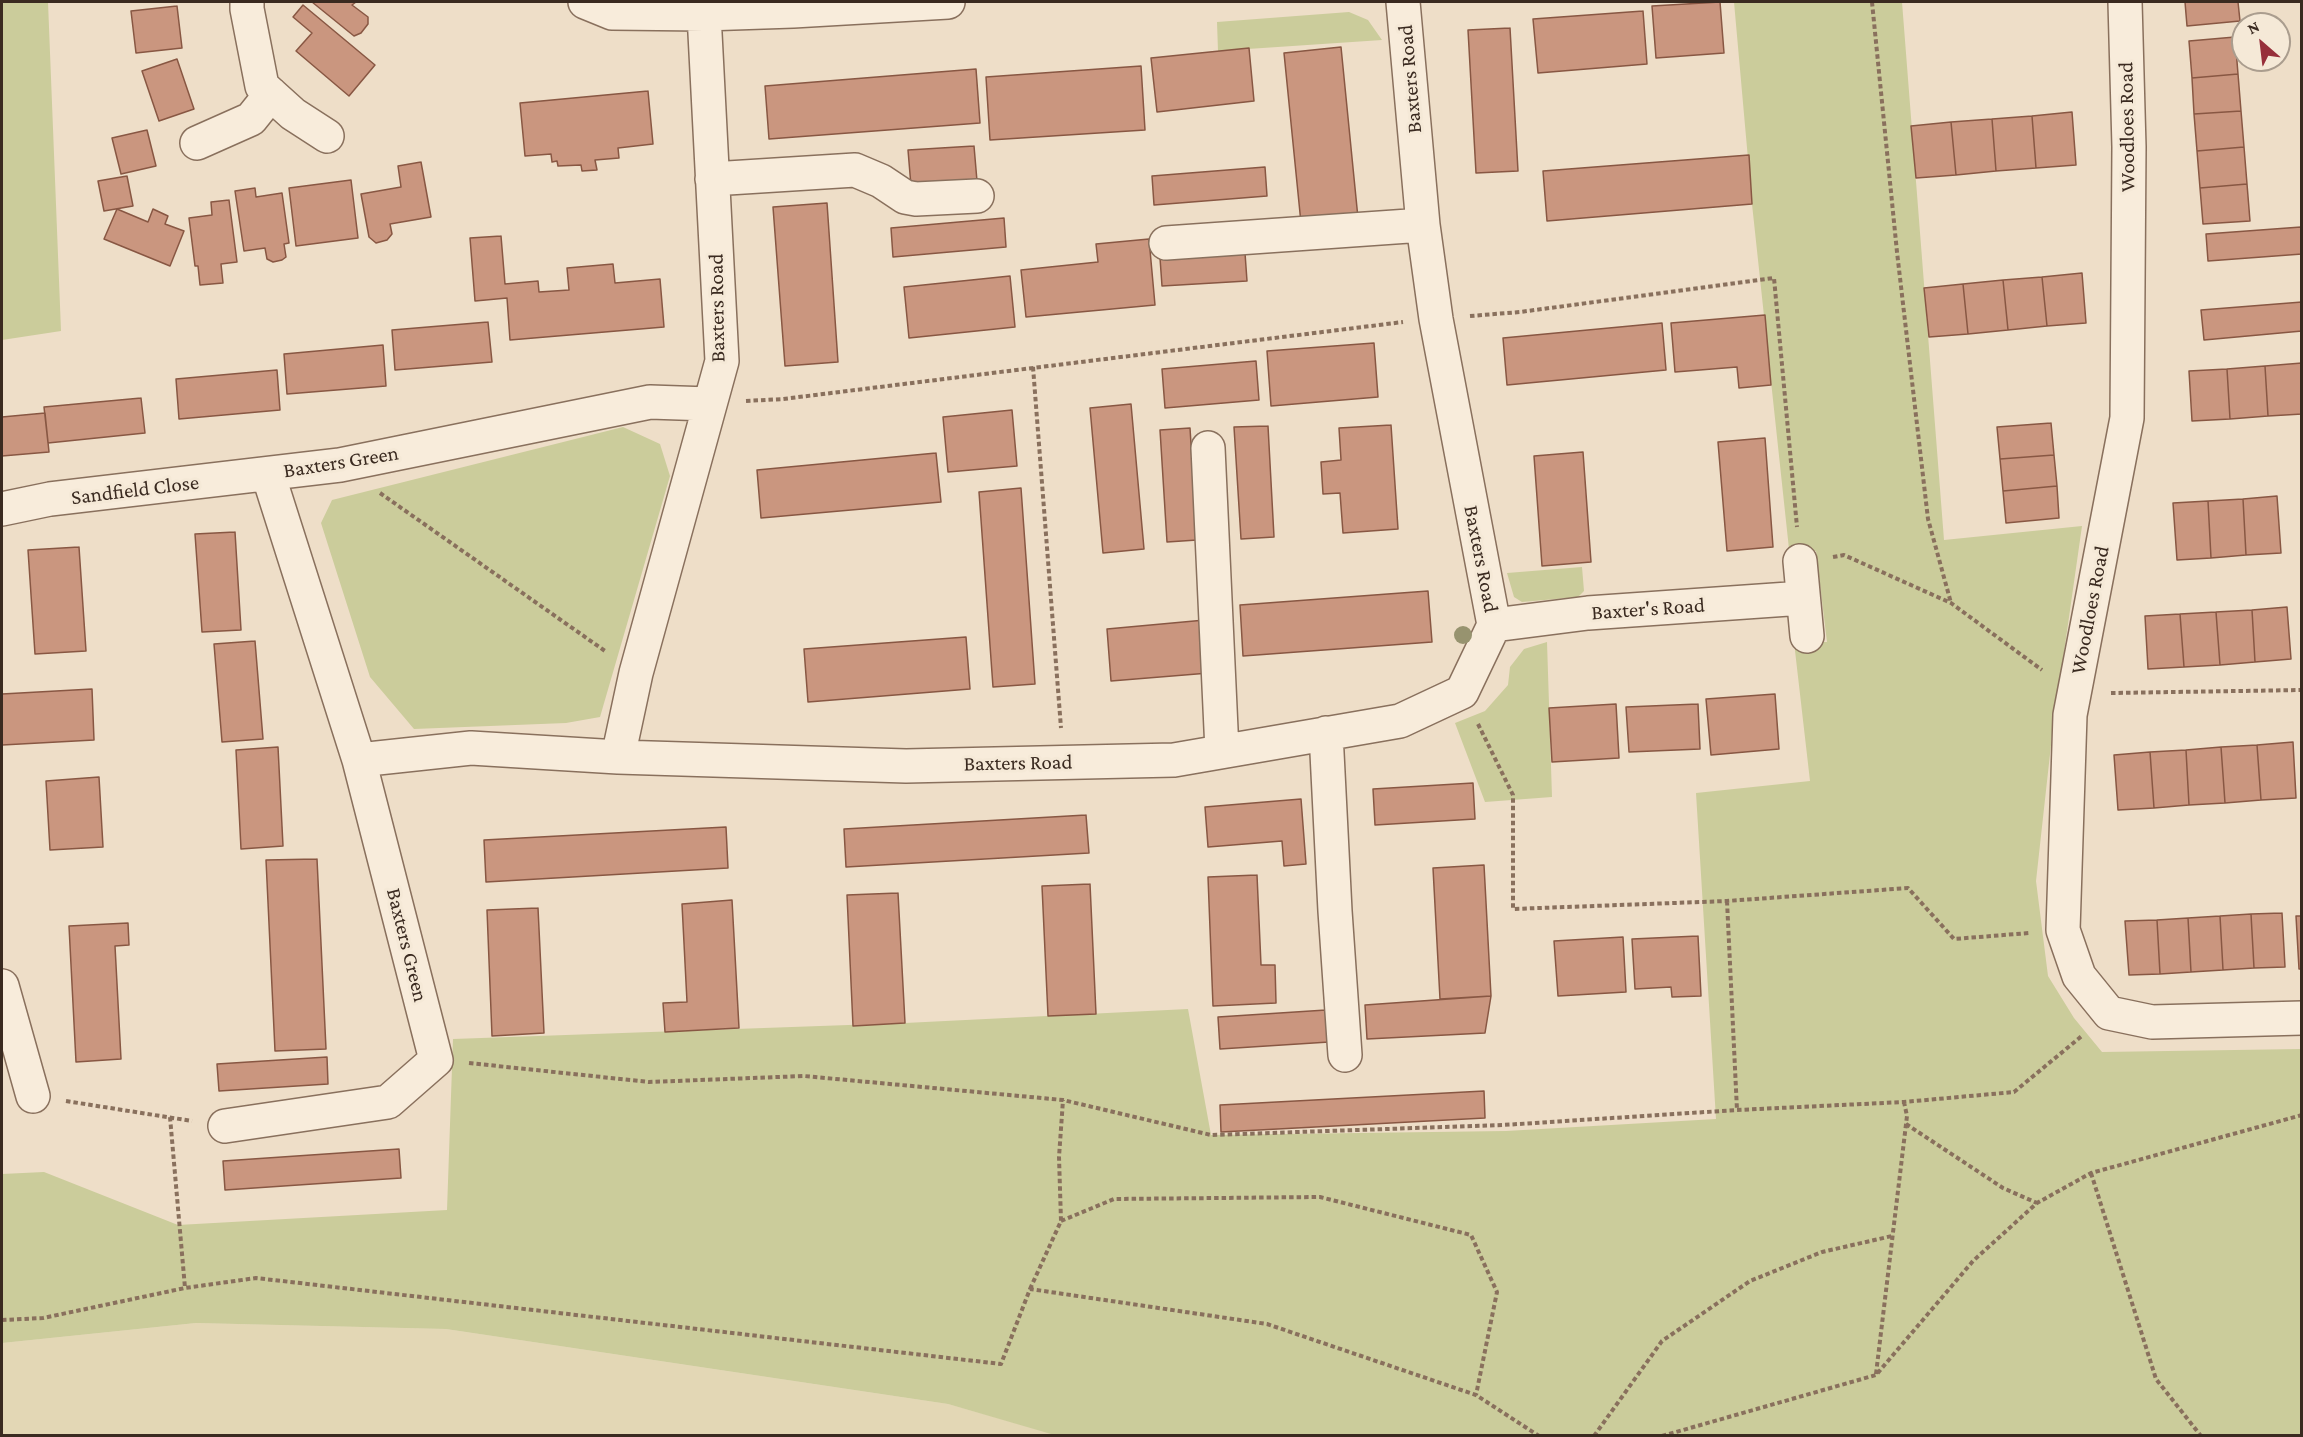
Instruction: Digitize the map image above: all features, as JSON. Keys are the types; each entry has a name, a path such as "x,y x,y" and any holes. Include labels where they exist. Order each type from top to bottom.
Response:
{"street":[{"path":"247,2 262,86 293,114 327,136"},
{"path":"585,2 612,13 704,14 948,2"},
{"name":"Baxters Road","path":"704,14 722,361 636,673 618,757 906,766 1174,760 1400,721 1462,692 1494,625 1436,319 1423,225 1403,2"},
{"name":"Woodloes Road","path":"2109,1013 2079,976 2063,930 2070,716 2127,418 2129,147 2125,2"},
{"path":"197,142 251,119 271,94"},
{"path":"712,179 855,170 881,181 904,197 916,199 977,196"},
{"path":"1166,243 1423,225"},
{"name":"Baxters Green","path":"436,1060 359,760 268,474 340,465 650,402 709,404"},
{"path":"1208,448 1222,751"},
{"name":"Sandfield Close","path":"2,509 50,499 268,474"},
{"path":"1800,561 1807,636"},
{"name":"Baxter's Road","path":"1494,625 1588,614 1803,598"},
{"path":"1326,733 1345,1055"},
{"path":"359,760 471,748 618,757"},
{"path":"2,986 33,1096"},
{"path":"2109,1013 2152,1022 2301,1018"},
{"path":"225,1126 388,1102 436,1060"}],"path":[{"path":"1872,2 1897,252 1928,519 1951,603"},
{"path":"709,404 783,399 1372,324 1520,312 1774,279 1800,561 1844,555 1951,603 2073,693 2301,690"},
{"path":"1033,367 1064,762"},
{"path":"340,465 636,673"},
{"path":"1462,692 1513,795 1513,909 1727,901 1908,888 1954,939 2063,930"},
{"path":"1727,901 1737,1110"},
{"path":"436,1060 649,1082 804,1076 1063,1100 1211,1135 1503,1125 1904,1102 2014,1092 2109,1013"},
{"path":"33,1096 225,1126"},
{"path":"2,1320 44,1318 185,1288 256,1278 1001,1364 1060,1221 1059,1157 1063,1100"},
{"path":"1876,1375 1907,1116 1904,1102"},
{"path":"1662,1436 1876,1375 1973,1261 2037,1203 2091,1173 2301,1115"},
{"path":"170,1117 185,1288"},
{"path":"1906,1124 2003,1188 2037,1203"},
{"path":"2091,1173 2156,1379 2201,1436"},
{"path":"1060,1221 1114,1198 1320,1197 1471,1235 1497,1292 1476,1395"},
{"path":"1594,1436 1662,1341 1750,1281 1822,1252 1892,1236"},
{"path":"1030,1289 1267,1324 1476,1395 1539,1436"}],"shaded area":[{"path":"196,1323 446,1329 948,1404 1058,1435 2,1436 2,1343"}],"green space":[{"path":"2,2 48,2 61,331 2,340"},
{"path":"1734,2 1902,2 1944,540 2082,526 2052,736 2036,881 2048,976 2074,1018 2102,1052 2301,1049 2301,1435 1058,1436 948,1404 446,1329 196,1323 2,1343 2,1174 44,1172 178,1225 447,1210 453,1039 905,1023 1188,1009 1211,1135 1506,1131 1716,1119 1696,793 1810,781 1794,642 1827,642 1816,551 1789,549 1752,204"},
{"path":"1349,12 1368,20 1382,40 1218,51 1217,22"},
{"path":"623,427 660,444 670,476 600,717 566,723 414,729 370,677 321,523 332,500"},
{"path":"1582,567 1584,591 1578,597 1522,602 1514,597 1507,573"},
{"path":"1547,642 1552,797 1485,802 1455,723 1485,711 1508,685 1510,667 1524,649"}],"building":[{"path":"312,2 356,2 352,5 368,17 368,24 361,33 354,36"},
{"path":"1720,2 1724,53 1656,58 1652,6"},
{"path":"2185,2 2238,2 2239,12 2231,12 2231,22 2187,26"},
{"path":"303,5 375,65 349,96 296,51 312,33 293,17"},
{"path":"177,6 182,48 136,53 131,11"},
{"path":"1643,11 1647,64 1538,73 1533,19"},
{"path":"1510,28 1518,171 1476,173 1468,30"},
{"path":"2231,37 2231,72 2238,72 2238,74 2192,78 2189,41"},
{"path":"1341,47 1358,218 1301,223 1284,53"},
{"path":"1249,48 1254,101 1157,112 1151,58"},
{"path":"177,59 194,109 159,121 142,71"},
{"path":"1141,66 1145,130 990,140 986,77"},
{"path":"976,69 980,123 769,139 765,86"},
{"path":"2238,74 2241,111 2194,114 2192,78"},
{"path":"648,91 653,144 618,148 619,158 595,160 597,170 582,171 581,165 558,166 557,161 552,162 551,154 525,156 520,103"},
{"path":"2241,111 2244,147 2197,151 2194,114"},
{"path":"2072,112 2076,165 2036,168 2032,116"},
{"path":"2032,116 2036,168 1996,171 1992,119"},
{"path":"1992,119 1996,171 1956,175 1951,122"},
{"path":"1951,122 1956,175 1916,178 1911,126"},
{"path":"147,130 156,166 121,174 112,138"},
{"path":"974,146 977,181 911,186 908,150"},
{"path":"2244,147 2247,184 2200,188 2197,151"},
{"path":"1749,155 1752,204 1547,221 1543,171"},
{"path":"421,162 431,217 390,224 392,234 387,240 376,243 369,237 361,194 401,187 398,166"},
{"path":"1265,167 1267,196 1154,205 1152,176"},
{"path":"127,176 133,206 104,211 98,181"},
{"path":"351,180 358,238 296,246 289,188"},
{"path":"2247,184 2250,221 2203,224 2200,188"},
{"path":"255,188 256,197 282,193 289,243 284,244 286,257 282,260 273,262 267,259 265,248 244,251 235,191"},
{"path":"229,200 237,262 221,264 223,283 200,285 198,266 195,266 189,218 212,215 211,202"},
{"path":"827,203 838,362 785,366 773,207"},
{"path":"117,209 148,222 153,209 168,216 165,224 184,231 170,266 104,239"},
{"path":"1004,218 1006,247 893,257 891,228"},
{"path":"2301,227 2302,254 2208,261 2206,234"},
{"path":"501,236 505,284 538,281 539,292 569,290 567,268 613,264 615,283 660,279 664,327 510,340 507,298 475,301 470,238"},
{"path":"1149,239 1155,305 1026,317 1021,270 1098,262 1096,244"},
{"path":"1245,253 1247,281 1162,286 1160,258"},
{"path":"2082,273 2086,323 2047,326 2042,277"},
{"path":"1010,276 1015,327 909,338 904,287"},
{"path":"2042,277 2047,326 2008,330 2003,280"},
{"path":"2003,280 2008,330 1968,334 1963,284"},
{"path":"1963,284 1968,334 1929,337 1924,288"},
{"path":"2302,302 2302,331 2204,340 2201,310"},
{"path":"1765,315 1771,385 1739,388 1737,367 1675,372 1671,323"},
{"path":"488,322 492,362 395,370 392,330"},
{"path":"1662,323 1666,370 1507,385 1503,338"},
{"path":"1374,343 1378,397 1271,406 1267,351"},
{"path":"383,345 386,386 287,394 284,354"},
{"path":"1256,361 1259,400 1165,408 1162,369"},
{"path":"2302,363 2302,414 2268,416 2265,366"},
{"path":"2265,366 2268,416 2230,419 2227,369"},
{"path":"2227,369 2230,419 2192,421 2189,371"},
{"path":"277,370 280,410 179,419 176,379"},
{"path":"141,398 145,433 48,443 44,407"},
{"path":"1131,404 1144,549 1103,553 1090,408"},
{"path":"1012,410 1017,466 948,472 943,417"},
{"path":"45,413 49,452 2,456 2,417"},
{"path":"2051,423 2054,455 2000,459 1997,427"},
{"path":"1391,425 1398,529 1343,533 1340,493 1323,494 1321,462 1341,460 1339,428"},
{"path":"1268,426 1274,537 1241,539 1234,427"},
{"path":"1190,428 1197,540 1167,542 1160,430"},
{"path":"1765,438 1773,547 1727,551 1718,442"},
{"path":"1583,452 1591,562 1542,566 1534,456"},
{"path":"936,453 941,502 761,518 757,470"},
{"path":"2054,455 2057,486 2003,491 2000,459"},
{"path":"2057,486 2059,518 2006,523 2003,491"},
{"path":"1021,488 1035,684 993,687 979,492"},
{"path":"2277,496 2281,553 2246,555 2243,499"},
{"path":"2243,499 2246,555 2211,558 2208,501"},
{"path":"2208,501 2211,558 2177,560 2173,503"},
{"path":"235,532 241,630 202,632 195,534"},
{"path":"79,547 86,651 35,654 28,550"},
{"path":"1428,591 1432,642 1243,656 1240,605"},
{"path":"2287,607 2291,659 2255,662 2252,610"},
{"path":"2252,610 2255,662 2220,665 2216,612"},
{"path":"2216,612 2220,665 2184,667 2180,614"},
{"path":"2180,614 2184,667 2148,669 2145,616"},
{"path":"1205,620 1209,673 1111,681 1107,629"},
{"path":"966,637 970,689 808,702 804,649"},
{"path":"255,641 263,739 222,742 214,644"},
{"path":"92,689 94,740 2,745 2,694"},
{"path":"1775,694 1779,749 1711,755 1706,699"},
{"path":"1616,704 1619,758 1552,762 1549,708"},
{"path":"1698,704 1700,749 1629,752 1626,707"},
{"path":"2293,742 2296,798 2261,800 2257,745"},
{"path":"2257,745 2261,800 2225,803 2221,747"},
{"path":"278,747 283,846 241,849 236,750"},
{"path":"2221,747 2225,803 2189,805 2186,750"},
{"path":"2186,750 2189,805 2154,808 2150,752"},
{"path":"2150,752 2154,808 2118,810 2114,755"},
{"path":"99,777 103,847 50,850 46,781"},
{"path":"1473,783 1475,819 1375,825 1373,789"},
{"path":"1301,799 1306,864 1284,866 1282,841 1208,847 1205,807"},
{"path":"1086,815 1089,853 846,867 844,829"},
{"path":"726,827 728,868 486,882 484,840"},
{"path":"317,859 326,1049 275,1051 266,860"},
{"path":"1484,865 1491,996 1440,999 1433,868"},
{"path":"1257,875 1261,965 1275,965 1276,1003 1213,1006 1208,877"},
{"path":"1090,884 1096,1014 1048,1016 1042,886"},
{"path":"898,893 905,1023 853,1026 847,895"},
{"path":"732,900 739,1028 665,1032 663,1003 687,1002 682,904"},
{"path":"538,908 544,1033 492,1036 487,910"},
{"path":"2282,913 2285,967 2254,968 2251,914"},
{"path":"2251,914 2254,968 2223,970 2220,916"},
{"path":"2220,916 2223,970 2191,972 2188,918"},
{"path":"2296,916 2302,916 2302,969 2299,969"},
{"path":"2188,918 2191,972 2160,974 2157,920"},
{"path":"2157,920 2160,974 2129,975 2125,921"},
{"path":"128,923 129,945 115,946 121,1059 76,1062 69,926"},
{"path":"1698,936 1701,996 1672,997 1671,987 1635,989 1632,939"},
{"path":"1623,937 1626,992 1558,996 1554,941"},
{"path":"1491,996 1485,1033 1367,1039 1365,1005"},
{"path":"1326,1010 1329,1042 1220,1049 1218,1017"},
{"path":"327,1057 328,1084 219,1091 217,1064"},
{"path":"1484,1091 1485,1118 1221,1132 1220,1105"},
{"path":"399,1149 401,1178 225,1190 223,1161"}]}
